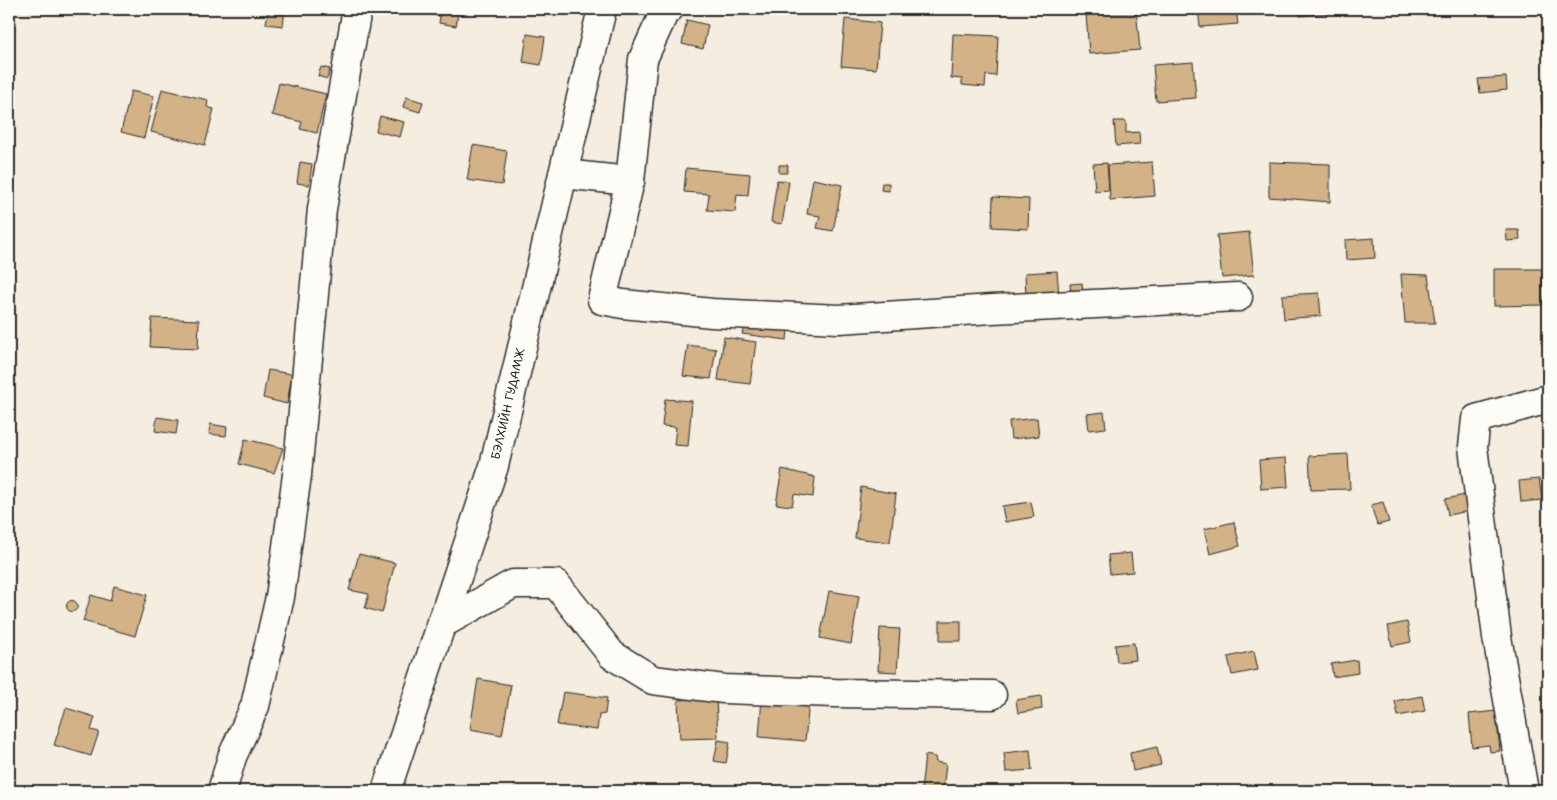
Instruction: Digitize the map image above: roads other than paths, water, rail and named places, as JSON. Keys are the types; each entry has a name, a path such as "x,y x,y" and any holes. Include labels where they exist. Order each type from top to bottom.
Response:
{"street":[{"path":"222,791 232,757 255,706 280,598 297,475 322,209 357,9"},
{"name":"БЭЛХИЙН ГУДАМЖ","path":"386,791 494,466 602,9"},
{"path":"670,9 665,11 643,59 630,181 602,300 623,304 712,313 839,319 992,309 1238,297"},
{"path":"563,174 630,181"},
{"path":"1524,791 1497,637 1472,447 1476,418 1548,399"},
{"path":"440,625 513,584 556,584 612,655 653,680 724,690 992,696"}]}
